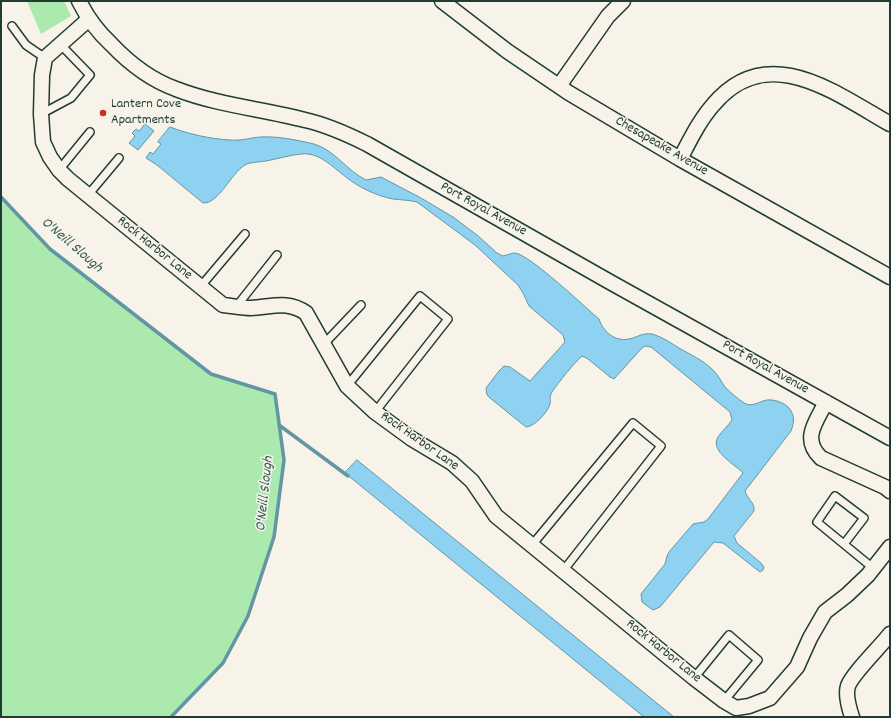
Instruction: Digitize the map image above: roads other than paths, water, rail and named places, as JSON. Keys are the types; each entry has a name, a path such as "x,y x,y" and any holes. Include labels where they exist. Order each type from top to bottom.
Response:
{"street":[{"name":"Port Royal Avenue","path":"79,1 89,19 103,36 134,65 155,79 176,89 217,101 306,120 336,129 361,141 890,438"},
{"path":"559,86 608,16 623,1"},
{"name":"Chesapeake Avenue","path":"444,2 507,51 559,86 680,159 890,278"},
{"path":"45,58 89,19"},
{"name":"Rock Harbor Lane","path":"45,58 42,75 41,114 43,142 50,157 59,170 223,305 236,307 288,306 298,308 306,313 347,386 375,412 412,439 452,463 472,481 496,516 694,678 724,701 736,708 750,706 770,698 797,667 810,638 825,612 847,595 873,568 890,547"},
{"path":"680,159 703,118 714,104 732,87 754,77 773,74 787,75 809,80 890,124"},
{"path":"826,402 812,428 812,445 817,454 821,458 885,487 890,491"},
{"path":"852,717 848,700 848,686 855,674 890,634"}],"lane":[{"path":"12,26 26,45 45,58"},
{"path":"41,114 71,98 90,75 60,44"},
{"path":"59,170 90,132"},
{"path":"88,195 119,158"},
{"path":"201,286 245,234"},
{"path":"236,307 277,255"},
{"path":"347,386 420,296 448,319 375,412"},
{"path":"323,345 361,305"},
{"path":"532,545 633,423 661,446 563,571"},
{"path":"844,544 864,518 836,496 817,522 873,568"},
{"path":"694,678 729,635 758,660 724,701"}],"water":[{"path":"145,124 154,131 138,150 129,143 135,136 132,133 136,129 139,131"},
{"path":"170,127 215,139 241,140 260,137 274,137 301,141 321,147 366,180 381,177 453,217 477,235 497,253 503,256 515,253 532,262 599,319 603,328 610,335 619,339 629,339 648,334 658,336 709,366 725,387 744,403 753,405 771,400 778,401 788,407 793,415 791,431 745,491 753,505 754,511 734,536 737,543 761,563 764,567 763,570 760,572 723,543 714,542 660,607 653,610 642,602 641,594 665,564 669,552 693,524 704,522 708,519 743,473 724,457 717,447 716,442 718,437 732,420 730,412 651,347 645,346 642,348 614,379 582,356 566,373 552,392 549,407 544,415 533,425 526,427 490,398 487,395 486,388 504,366 510,367 530,381 565,342 563,335 529,306 518,285 475,245 417,202 387,198 368,191 351,181 325,161 314,155 308,154 247,164 235,174 220,194 209,202 203,203 157,165 146,158 150,152 153,154 161,144 158,142"},
{"path":"357,460 674,717 644,717 345,473"}],"waterway":[{"name":"O'Neill Slough","path":"1,197 50,249 211,374 275,394 284,460 274,537 248,616 223,663 171,717"},
{"path":"279,425 348,476"}],"place":[{"name":"Lantern Cove Apartments","path":"103,113"}]}
